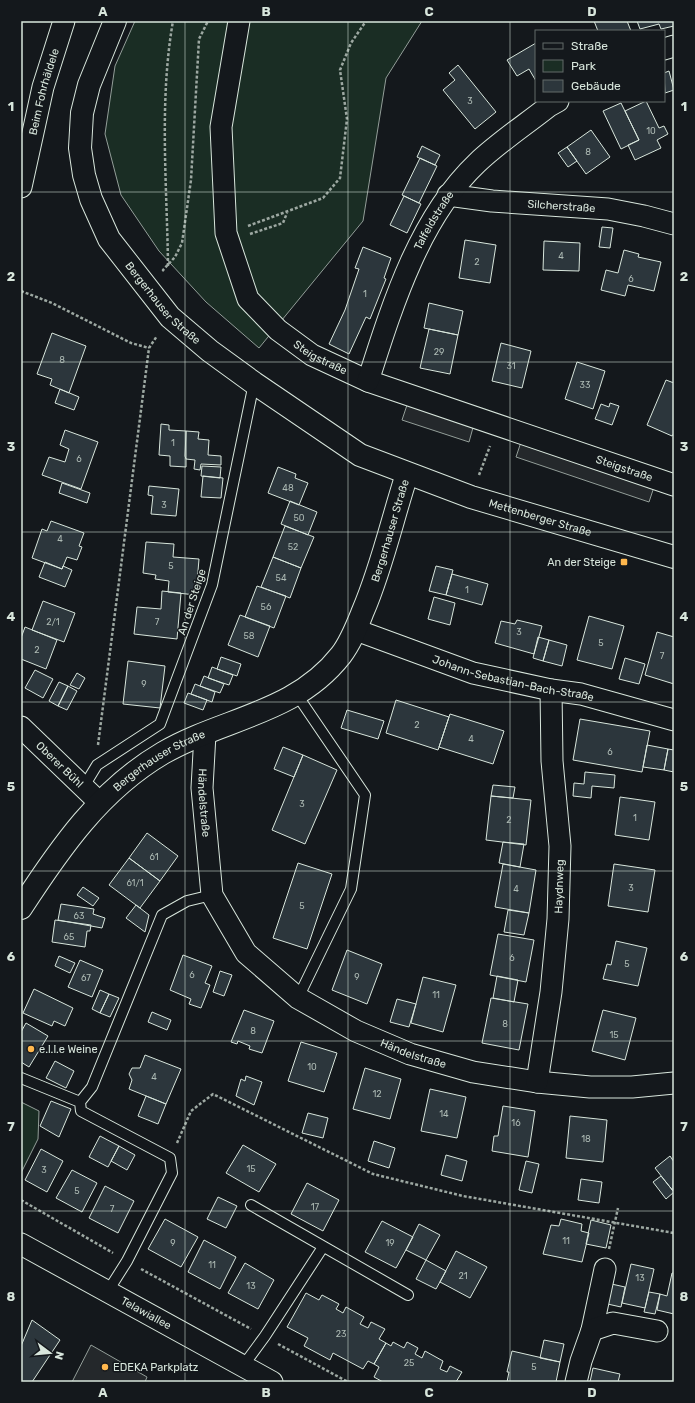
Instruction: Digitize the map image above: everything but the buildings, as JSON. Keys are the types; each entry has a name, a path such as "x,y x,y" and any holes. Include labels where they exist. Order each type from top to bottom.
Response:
{"main road":[{"name":"Bergerhauser Straße","path":"21,908 67,840 91,795 136,770 164,752 252,716 297,695 321,676 341,655 356,630 376,581 407,474 360,455 254,384 210,351 170,317 109,239 91,198 84,175 80,148 82,113 89,85 115,21"},
{"name":"Mettenberger Straße","path":"407,474 472,496 674,557"}],"street":[{"name":"Beim Fohrhäldele","path":"21,187 43,87 64,21"},
{"name":"Steigstraße","path":"239,21 221,127 228,237 248,299 278,330 312,355 368,381 674,485"},
{"name":"Talfeldstraße","path":"368,381 407,273 426,230 448,195 477,163 549,106 556,102"},
{"name":"Silcherstraße","path":"448,195 492,201 608,209 674,224"},
{"name":"Johann-Sebastian-Bach-Straße","path":"356,630 473,672 551,690 581,694 674,720"},
{"name":"Haydnweg","path":"536,1082 551,992 558,919 560,846 552,761 551,690"},
{"name":"Oberer Bühl","path":"21,727 91,795"},
{"name":"Händelstraße","path":"205,734 202,788 212,895 246,952 298,998 356,1031 410,1054 473,1072 536,1082 590,1087 632,1087 674,1083"},
{"name":"Telawiallee","path":"21,1244 272,1382"},
{"path":"576,1382 581,1361 592,1330 605,1269"},
{"path":"592,1330 613,1323 657,1331"}],"lane":[{"name":"An der Steige","path":"91,795 97,765 160,724 212,585 254,384"},
{"path":"297,695 364,795 351,889 298,998"},
{"path":"108,1291 127,1261 172,1173 170,1158 81,1111 80,1102 92,1087 162,915 187,901 212,895"},
{"path":"21,1078 80,1102"},
{"path":"251,1205 408,1295"},
{"path":"243,1366 265,1336 324,1247"}],"path":[{"path":"168,266 166,117 168,48 173,21"},
{"path":"163,270 168,266 182,243 191,180 199,39 208,21"},
{"path":"228,237 323,198 340,178 347,119 340,70 351,43 366,21"},
{"path":"228,237 283,223 287,212"},
{"path":"21,291 52,303 131,343 149,348"},
{"path":"99,736 149,348 170,317"},
{"path":"472,496 498,425"},
{"path":"170,1158 191,1111 213,1094 373,1174 464,1196 674,1233"},
{"path":"21,1200 127,1261 348,1382"},
{"path":"605,1269 618,1208"}],"green space":[{"path":"135,21 422,21 386,78 363,221 259,348 206,302 159,251 121,195 105,134 115,66"},
{"path":"21,1102 39,1111 38,1139 21,1173"}],"shaded area":[{"path":"408,402 474,424 469,442 402,420"},
{"path":"522,439 655,484 649,502 516,457"},
{"name":"EDEKA Parkplatz","path":"91,1345 147,1377 145,1382 72,1382"}],"place":[{"name":"An der Steige","path":"624,562"},
{"name":"e.l.l.e Weine","path":"31,1049"},
{"name":"EDEKA Parkplatz","path":"105,1367"}]}
